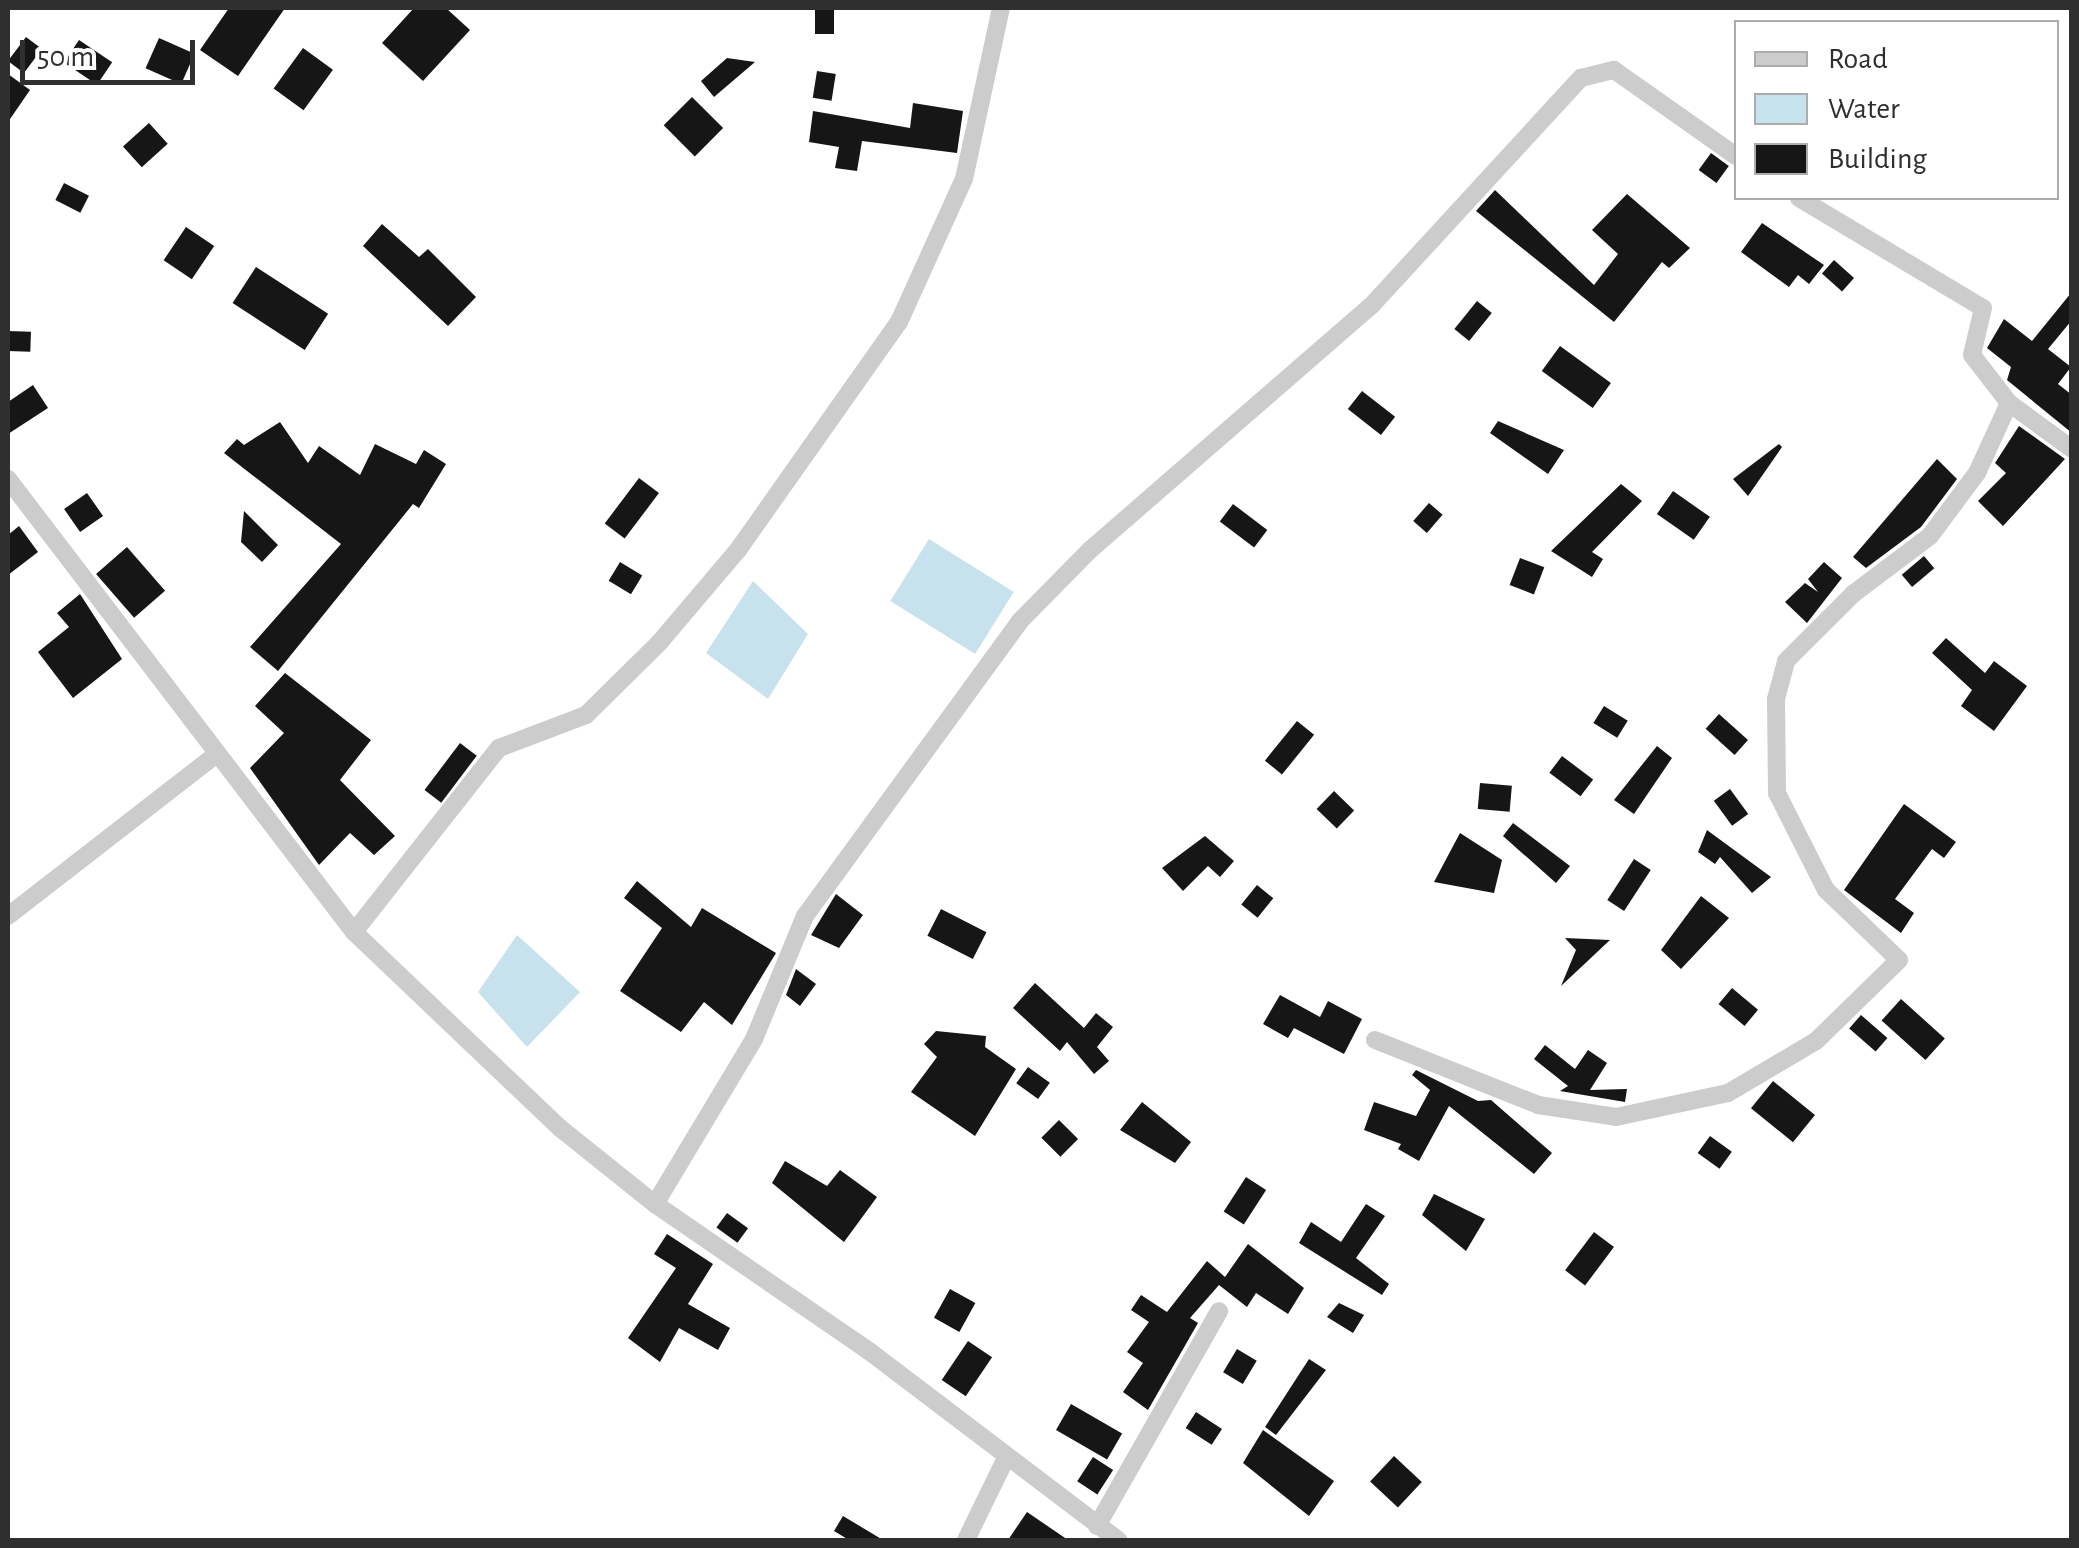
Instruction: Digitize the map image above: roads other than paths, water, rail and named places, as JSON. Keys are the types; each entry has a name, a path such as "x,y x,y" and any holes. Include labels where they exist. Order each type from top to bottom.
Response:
{"street":[{"path":"354,932 499,748 586,714 660,643 738,550 899,322 964,178 1001,8"},
{"path":"655,1204 754,1040 805,916 1020,620 1090,550 1372,306 1581,78 1614,70 1734,155"},
{"path":"1802,200 1983,308 1972,355 2009,403 2072,449"},
{"path":"1376,1040 1538,1104 1616,1117 1728,1093 1816,1041 1896,968 1898,954 1826,890 1777,793 1776,699 1786,660 1853,594 1930,536 1977,472 2009,403"},
{"path":"8,479 212,757 354,932 560,1128 655,1204 869,1350 1005,1460 1118,1540"},
{"path":"8,916 212,757"},
{"path":"1097,1526 1219,1312"},
{"path":"966,1540 1005,1460"}],"water":[{"path":"929,539 1014,592 975,654 890,601"},
{"path":"753,581 808,634 768,699 706,653"},
{"path":"517,935 580,992 527,1047 478,992"}]}
